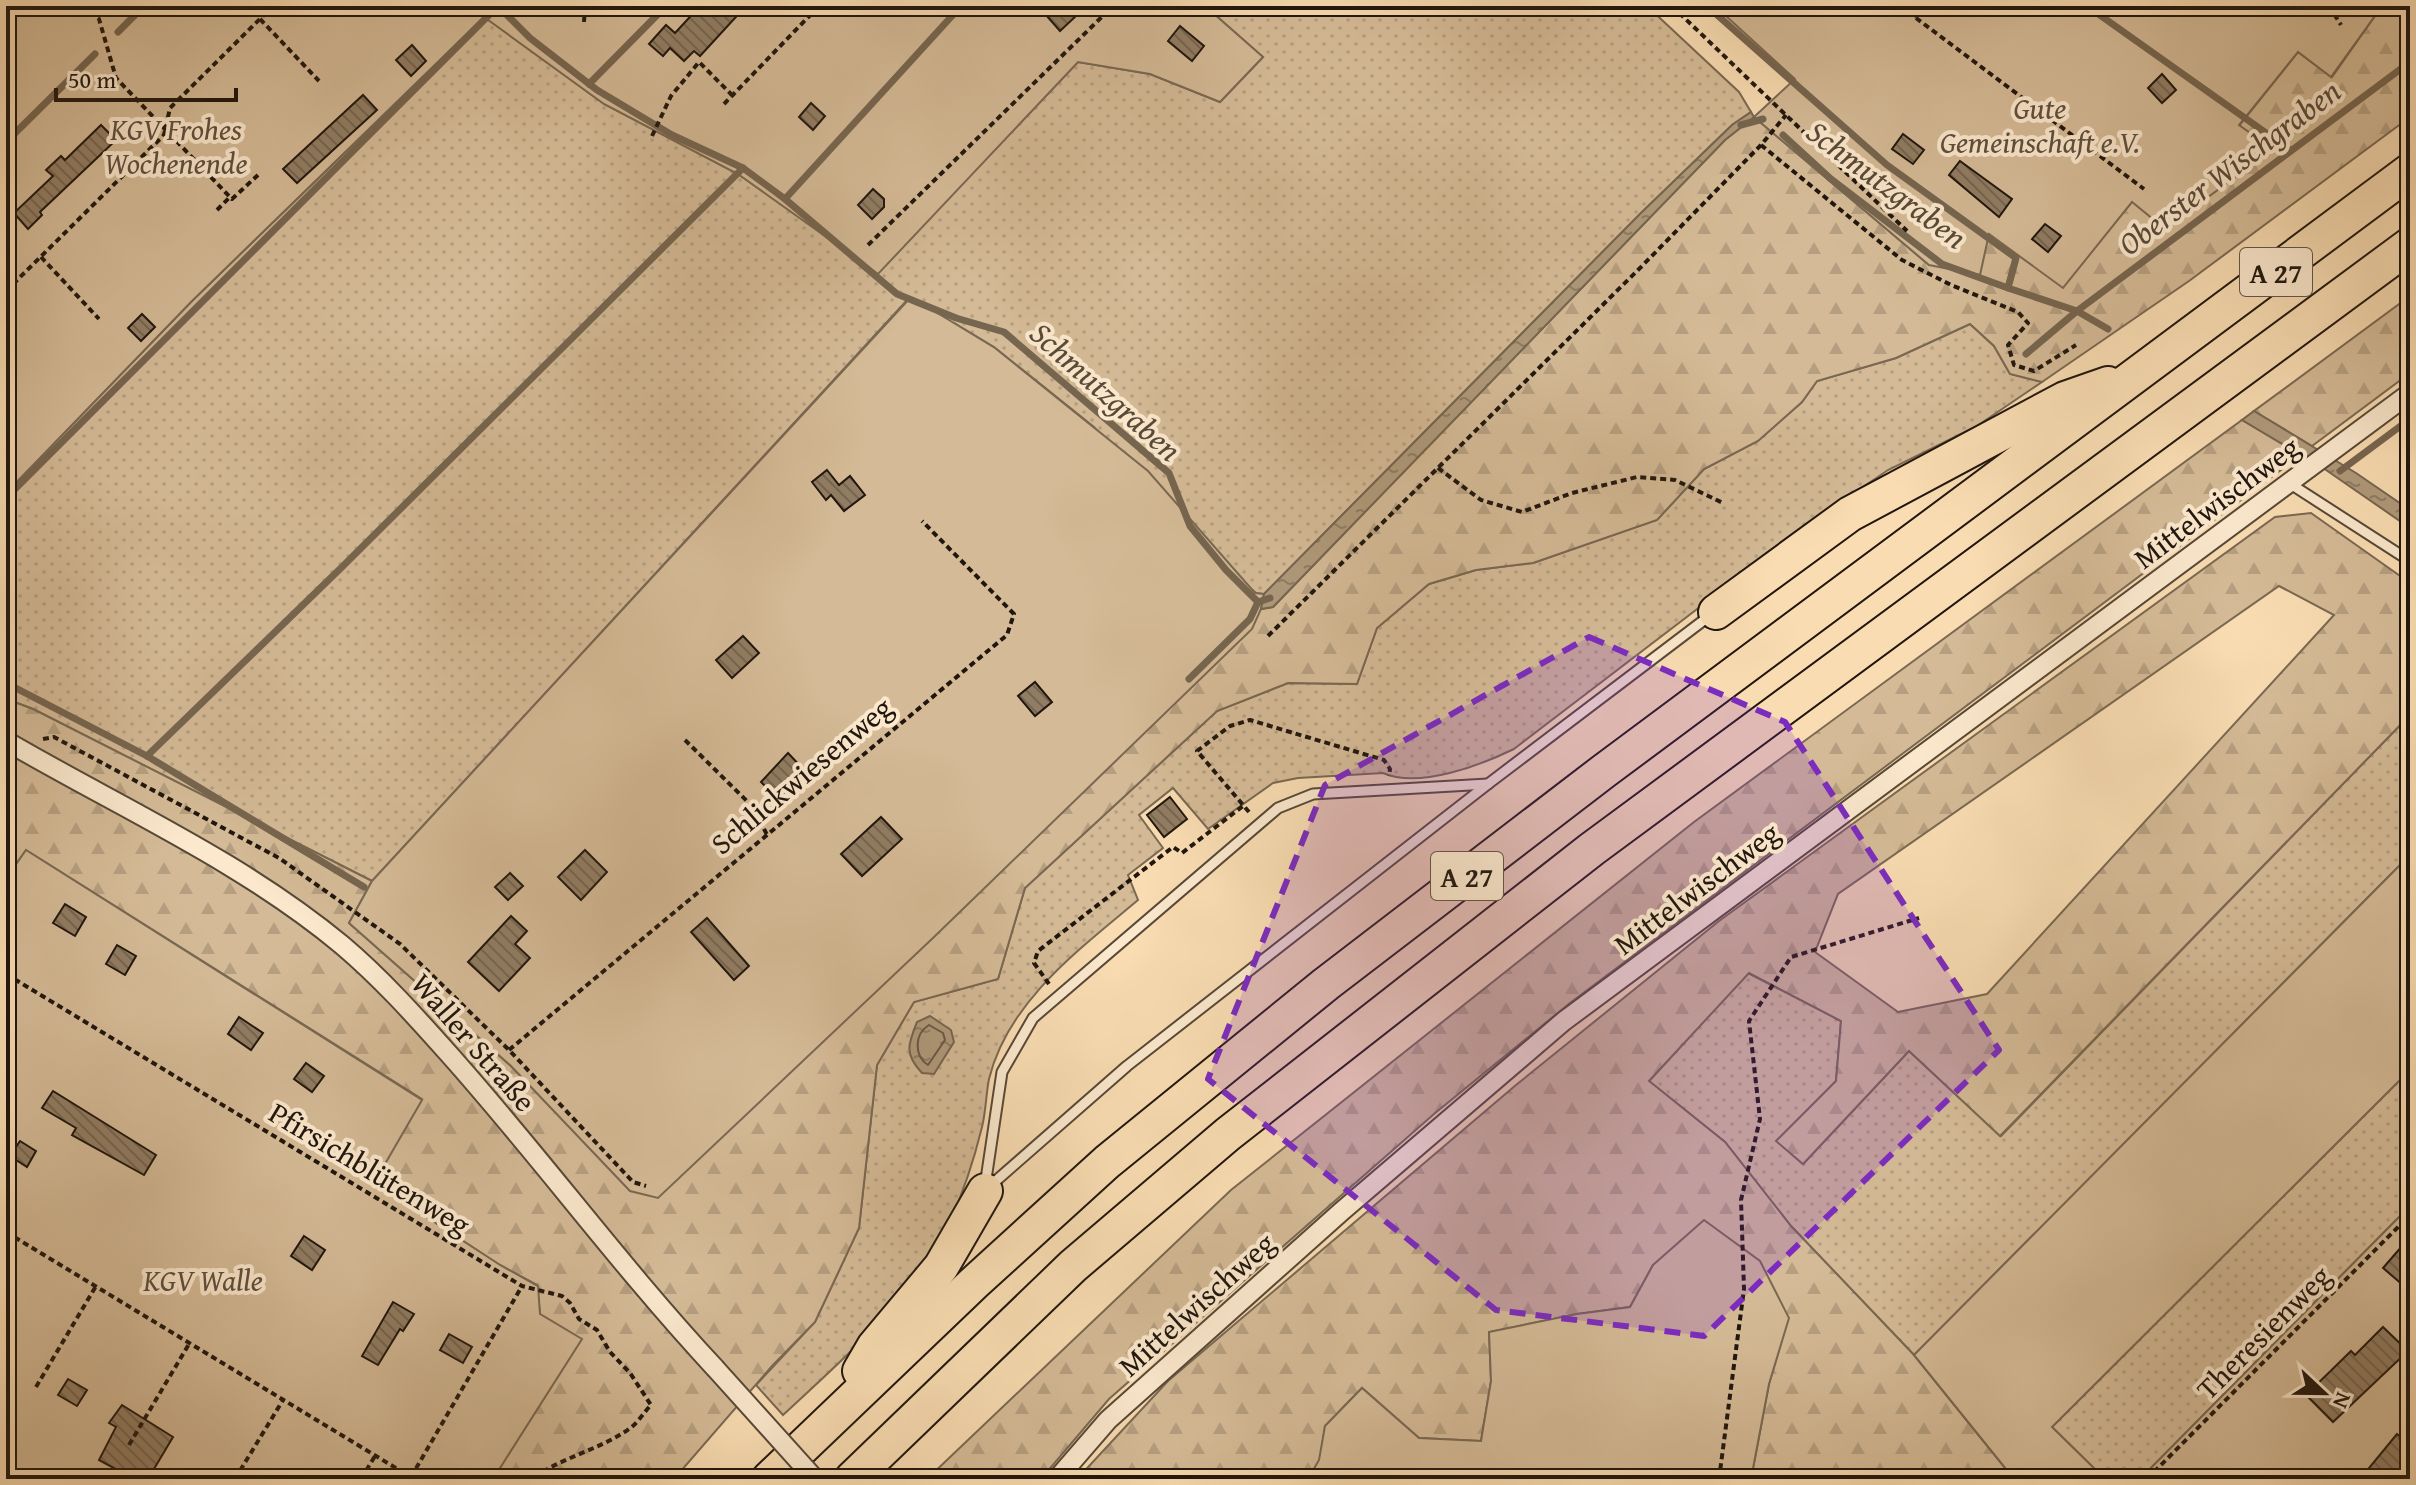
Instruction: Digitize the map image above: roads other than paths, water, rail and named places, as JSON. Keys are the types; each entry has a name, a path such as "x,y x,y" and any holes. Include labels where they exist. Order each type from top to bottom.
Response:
{"highway":[{"name":"A 27","path":"769,1479 974,1283 1107,1162 1326,984 1604,771 2410,171"},
{"name":"A 27","path":"852,1479 1073,1266 1228,1134 1592,849 2410,245"},
{"path":"1716,612 1850,514 2065,399 2142,372"},
{"path":"826,1423 874,1347 941,1267 985,1191"}],"street":[{"name":"Mittelwischweg","path":"1057,1479 1108,1420 1342,1211 1564,1021 2410,393"},
{"name":"Waller Straße","path":"6,741 202,849 272,893 341,944 385,984 484,1093 655,1304 815,1479"}],"lane":[{"path":"2289,483 2410,561"},
{"path":"985,1191 1127,1066 1488,784 1716,612"},
{"path":"985,1191 1002,1072 1033,1018 1278,808 1313,794 1488,784"}],"water":[{"path":"1751,112 1754,117 1725,140 1273,607 1261,609 1264,594 1641,213 1732,125"},
{"path":"2254,411 2410,510 2410,528 2326,470 2242,420"},
{"path":"930,1016 951,1030 954,1042 934,1074 922,1073 912,1060 909,1049 917,1022"}],"waterway":[{"path":"118,32 144,6"},
{"name":"Schmutzgraben","path":"498,6 530,38 597,90 672,135 743,168 785,199 897,294 956,318 1004,332 1169,473 1190,526 1226,570 1258,602 1270,598"},
{"path":"6,498 498,6"},
{"path":"589,84 666,6"},
{"path":"785,199 961,6"},
{"path":"1707,6 1887,165 2016,258 2008,288 2077,311 2108,329"},
{"path":"2087,6 2290,150"},
{"path":"6,142 95,54"},
{"name":"Oberster Wischgraben","path":"2026,354 2077,311 2410,62"},
{"name":"Schmutzgraben","path":"1741,125 1763,119"},
{"name":"Schmutzgraben","path":"1783,135 1831,179 1942,264 2008,288"},
{"path":"147,756 342,567 743,168"},
{"path":"2340,471 2410,419"},
{"path":"1189,679 1250,619 1258,602"},
{"path":"6,683 147,756 364,887"}],"park label":[{"name":"Gute Gemeinschaft e.V.","path":"2040,125"},
{"name":"KGV Frohes Wochenende","path":"176,146"},
{"name":"KGV Walle","path":"203,1280"}]}
